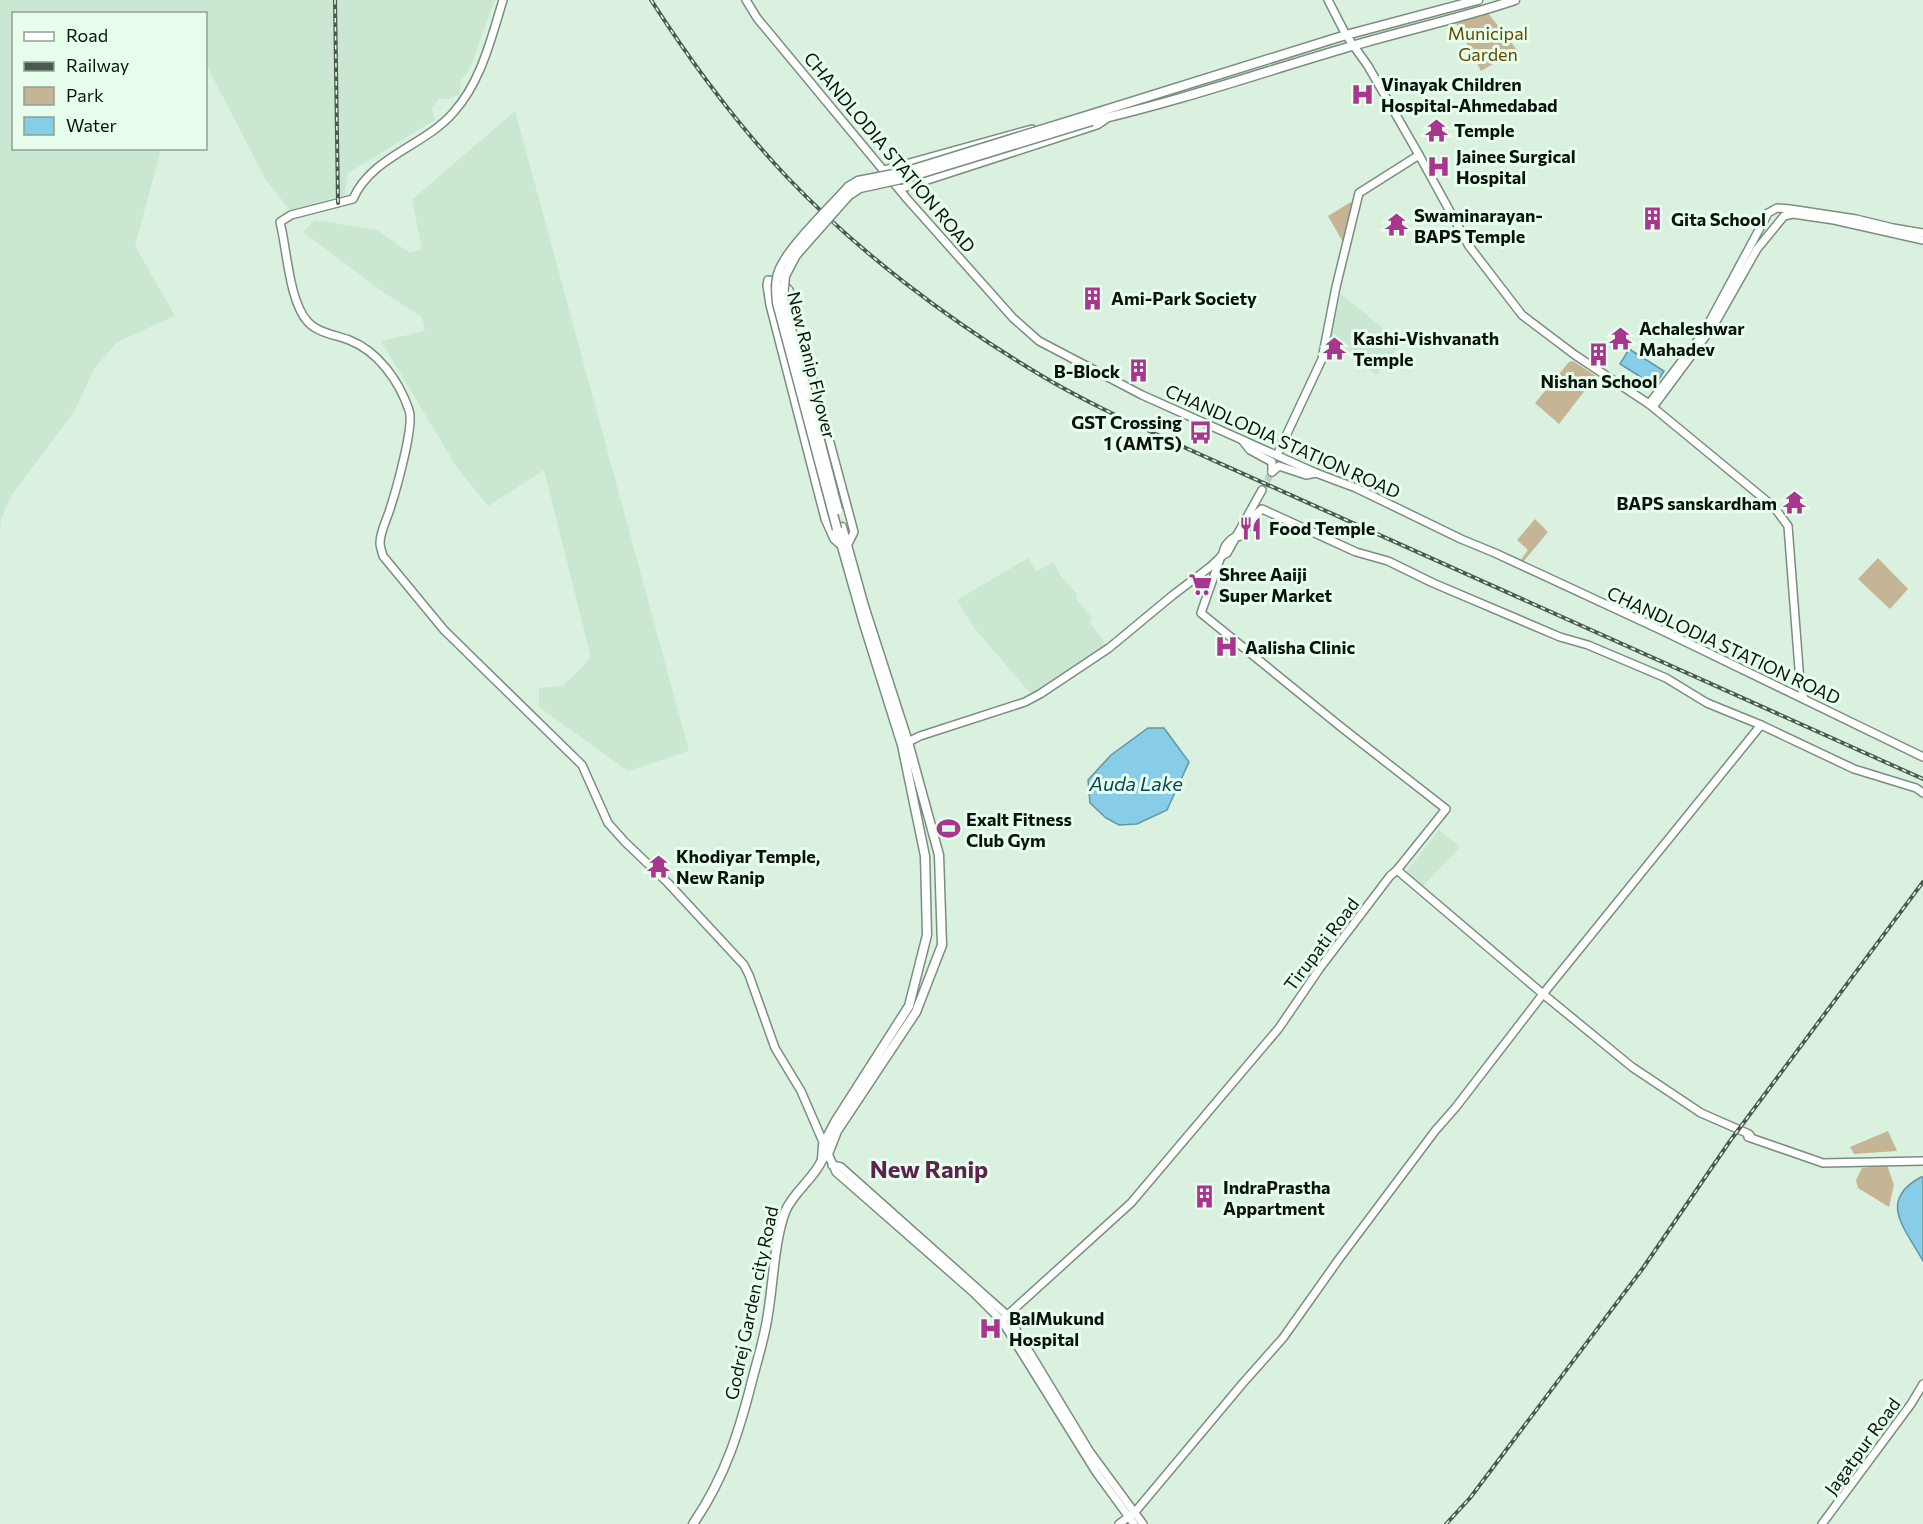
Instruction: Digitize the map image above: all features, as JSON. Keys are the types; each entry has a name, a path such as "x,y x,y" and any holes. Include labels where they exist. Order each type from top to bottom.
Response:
{"main road":[{"name":"New Ranip Flyover","path":"1091,118 1099,112 1346,35 1478,0"},
{"name":"New Ranip Flyover","path":"905,744 864,624 845,545 777,303 777,279 782,263 792,250 848,188 858,181 904,172 1091,118 1108,117 1515,0"},
{"path":"825,1153 835,1122 909,1006 927,935 925,856 905,744"},
{"path":"825,1153 837,1131 916,1012 942,945 939,855 905,744"},
{"name":"Godrej Garden city Road","path":"693,1524 710,1499 742,1422 767,1322 784,1214 790,1202 817,1170 825,1153"}],"street":[{"path":"503,0 481,66 467,95 453,114 435,130 381,166 359,186 353,199 291,215 280,222 291,280 300,310 307,322 315,328 365,347 385,366 401,391 411,413 407,441 380,541 383,556 444,630 582,765 608,823 668,883 744,965 775,1048 801,1091 825,1153 836,1172 1004,1317 1096,1472 1143,1524"},
{"name":"CHANDLODIA STATION ROAD","path":"746,0 757,18 900,189 1013,318 1040,341 1142,394 1316,473 1356,488 1461,539 1495,552 1671,634 1923,757"},
{"path":"1328,0 1346,35 1368,66 1469,246 1522,315 1575,355 1651,406 1774,507 1788,526 1800,682 1804,699"},
{"path":"884,170 1090,112 1099,112"},
{"path":"900,189 1097,125 1108,117"},
{"path":"1277,455 1322,359 1336,287 1359,193 1419,155"},
{"path":"1651,406 1704,332 1768,213 1777,208 1790,208 1923,233"},
{"path":"1651,406 1714,325 1757,249 1784,216 1793,214 1834,220 1923,240"},
{"path":"768,280 781,282 789,290 854,532 845,545 834,539 825,519 770,305 768,280"},
{"path":"1242,440 1250,450 1272,462 1272,472 1280,466 1307,475 1316,473"},
{"path":"905,744 920,736 1025,702 1109,648 1227,553 1262,490"},
{"path":"1236,537 1240,536 1262,509 1356,552 1388,561 1433,583 1560,637 1588,645 1666,678 1707,703 1761,725 1854,769 1916,788 1923,793"},
{"name":"Tirupati Road","path":"1004,1317 1131,1203 1279,1028 1320,968 1390,876 1446,809 1201,613 1222,555"},
{"path":"1119,1524 1132,1514 1283,1338 1428,1140 1761,725"},
{"path":"1397,870 1635,1069 1701,1113 1749,1134 1751,1137 1823,1163 1923,1161"},
{"name":"Jagatpur Road","path":"1822,1524 1911,1404 1923,1384"},
{"path":"1132,1514 1134,1524"}],"shaded area":[{"path":"0,0 495,0 468,73 461,79 460,94 450,99 439,99 432,108 435,120 348,173 345,195 289,210 266,180 207,66 207,12 12,12 12,150 161,150 135,246 175,316 117,342 94,369 75,410 11,496 1,519 0,530"},
{"path":"515,111 689,751 628,771 539,707 539,688 563,686 591,658 544,470 488,506 456,466 381,341 425,331 422,317 386,294 303,232 315,220 377,230 410,253 422,249 412,200"},
{"path":"1341,294 1401,343 1376,375 1330,335"},
{"path":"1028,558 1036,571 1054,563 1060,575 1078,595 1075,598 1093,619 1089,622 1107,646 1031,694 974,628 957,600"},
{"path":"1439,830 1460,847 1421,888 1404,874"}],"green space":[{"name":"Municipal Garden","path":"1488,13 1517,50 1481,71 1456,23"},
{"path":"1351,202 1354,205 1344,244 1328,216"},
{"path":"1573,361 1596,376 1559,424 1535,403 1569,362"},
{"path":"1535,519 1548,532 1523,562 1520,561 1528,550 1517,540"},
{"path":"1878,558 1908,589 1890,609 1858,579"},
{"path":"1888,1131 1897,1151 1854,1154 1850,1147"},
{"path":"1887,1165 1894,1185 1889,1207 1858,1188 1856,1180 1862,1168"}],"water":[{"path":"1629,349 1664,371 1655,386 1620,364"},
{"name":"Auda Lake","path":"1148,728 1164,728 1189,762 1167,810 1137,824 1119,825 1106,818 1090,803 1088,780 1111,755"},
{"path":"1923,1177 1923,1261 1903,1226 1898,1205 1900,1196 1908,1186"}],"tunnel":[{"path":"1262,490 1272,472"}],"railway":[{"path":"335,0 338,203"},
{"path":"651,0 731,113 786,176 814,204 907,285 974,333 1042,376 1188,449 1923,779"},
{"path":"1446,1524 1470,1498 1643,1268 1730,1141 1923,882"}],"place":[{"name":"Vinayak Children Hospital-Ahmedabad","path":"1363,94"},
{"name":"Temple","path":"1436,130"},
{"name":"Jainee Surgical Hospital","path":"1438,166"},
{"name":"Gita School","path":"1653,219"},
{"name":"Swaminarayan- BAPS Temple","path":"1396,225"},
{"name":"Ami-Park Society","path":"1093,298"},
{"name":"Achaleshwar Mahadev","path":"1621,338"},
{"name":"Kashi-Vishvanath Temple","path":"1335,348"},
{"name":"Nishan School","path":"1599,355"},
{"name":"B-Block","path":"1138,371"},
{"name":"GST Crossing 1 (AMTS)","path":"1200,432"},
{"name":"BAPS sanskardham","path":"1795,503"},
{"name":"Food Temple","path":"1251,528"},
{"name":"Shree Aaiji Super Market","path":"1201,584"},
{"name":"Aalisha Clinic","path":"1227,647"},
{"name":"Exalt Fitness Club Gym","path":"948,829"},
{"name":"Khodiyar Temple, New Ranip","path":"658,866"},
{"name":"IndraPrastha Appartment","path":"1205,1197"},
{"name":"BalMukund Hospital","path":"991,1328"}],"district":[{"name":"New Ranip","path":"929,1168"}]}
